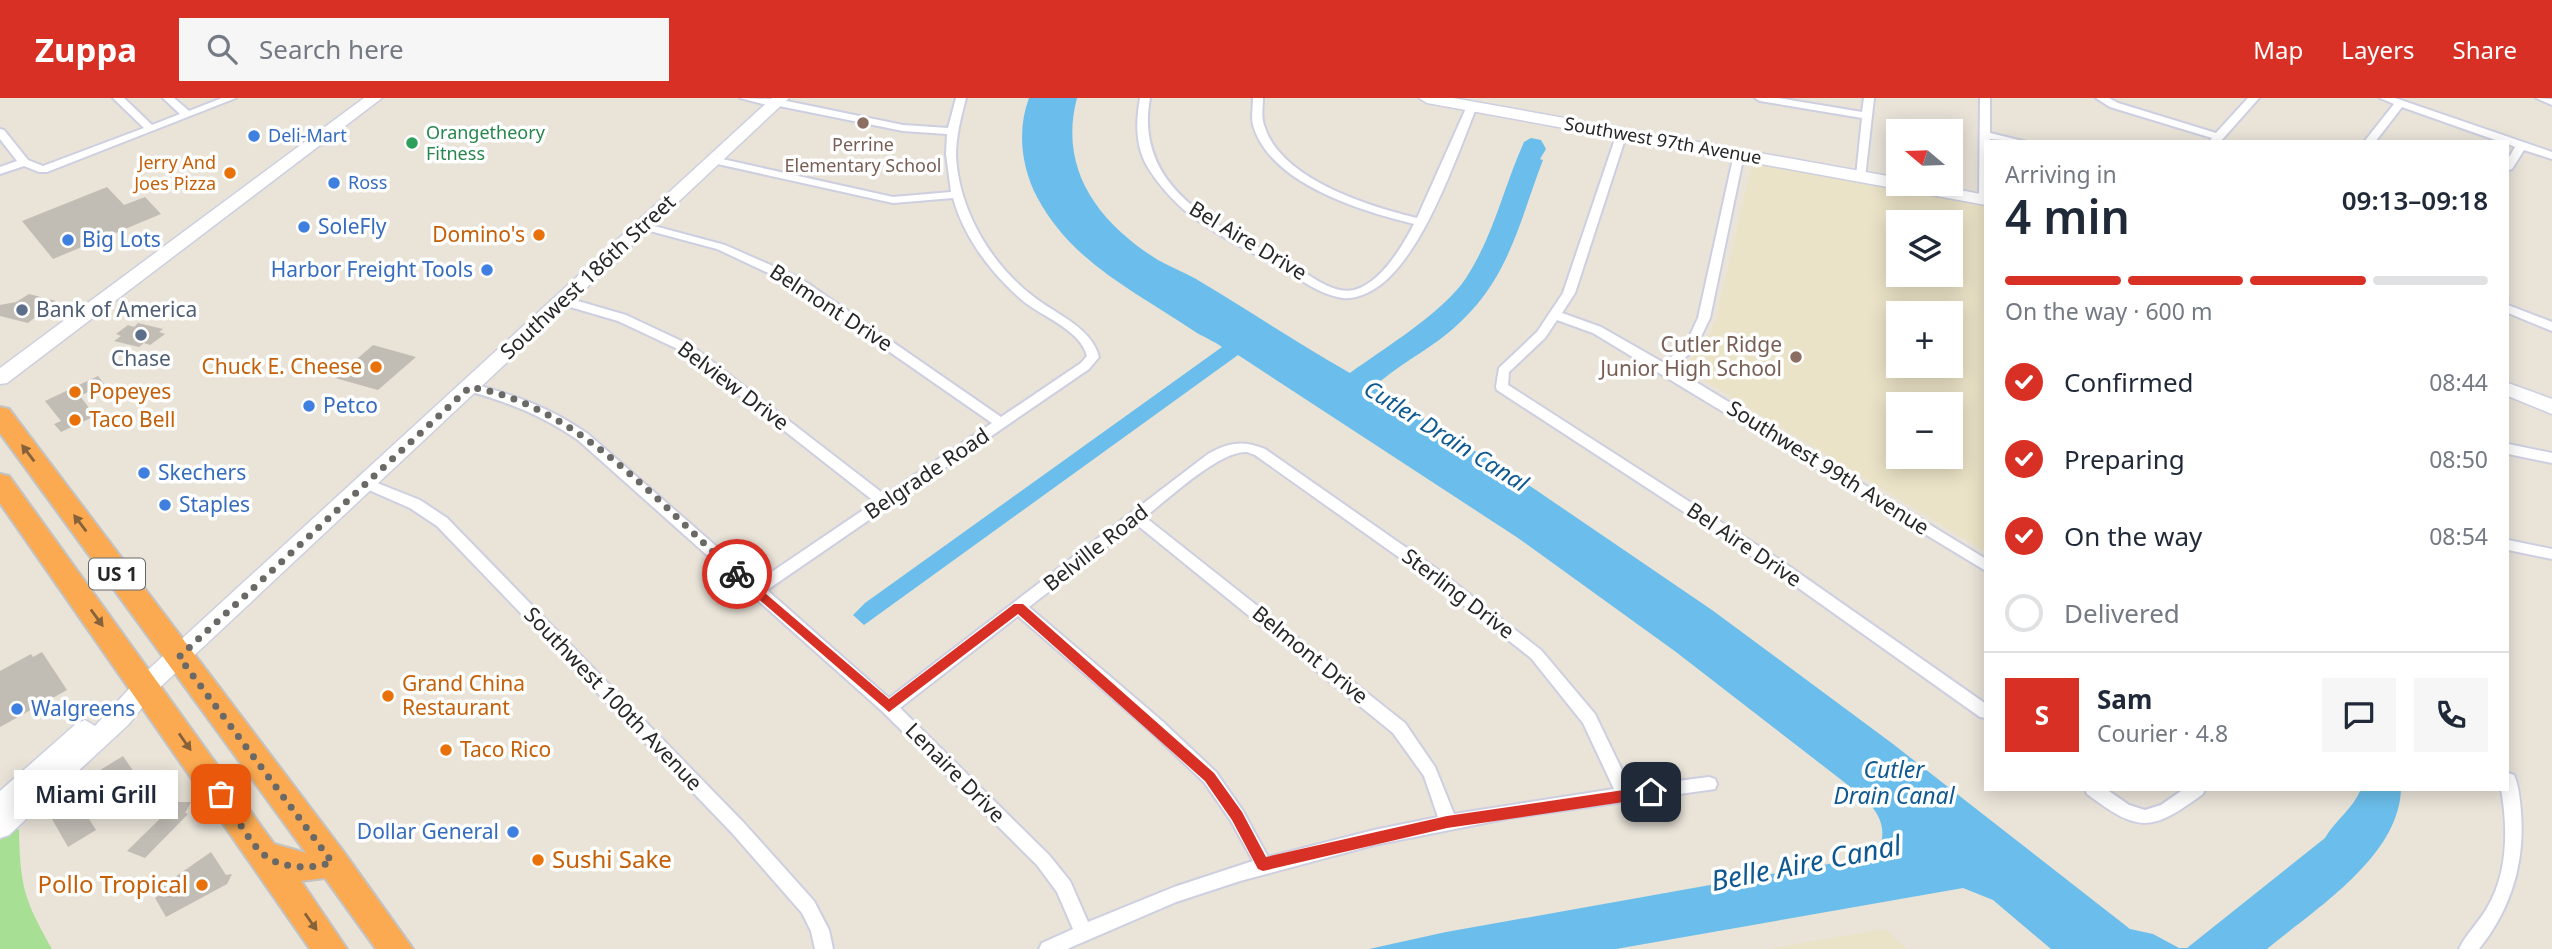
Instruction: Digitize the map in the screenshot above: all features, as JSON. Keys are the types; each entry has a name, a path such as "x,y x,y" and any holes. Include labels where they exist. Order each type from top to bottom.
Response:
{"highway":[{"name":"US 1","path":"0,415 396,949"},
{"name":"US 1","path":"0,483 330,949"},
{"path":"19,509 56,491"},
{"path":"264,855 297,867 315,869 332,862"},
{"path":"285,886 323,884 355,893"}],"street":[{"path":"118,98 151,130"},
{"path":"171,101 187,98"},
{"path":"0,132 24,162 36,169 47,169 231,98"},
{"path":"0,377 374,98"},
{"path":"745,98 778,101 903,128 952,131"},
{"path":"713,160 893,200 955,195 950,159 952,131 961,98"},
{"name":"Bel Aire Drive","path":"1145,98 1142,127 1149,159 1178,198 1226,233 1318,284 1343,294 1364,290 1383,277 1403,254 1420,222"},
{"path":"1258,98 1257,127 1268,147 1285,165 1369,209 1420,222 1472,106"},
{"name":"Southwest 97th Avenue","path":"1427,98 1886,180"},
{"path":"1760,98 1868,116"},
{"path":"1861,176 1869,98"},
{"path":"1985,98 1985,140"},
{"path":"2101,98 2117,106 2216,139 2253,98"},
{"path":"2385,98 2507,140"},
{"path":"2541,98 2552,102"},
{"path":"171,101 188,115"},
{"name":"Southwest 186th Street","path":"146,686 778,101"},
{"path":"2371,140 2400,103"},
{"path":"1556,314 1574,283 1622,133"},
{"path":"1985,135 2011,140"},
{"path":"2509,141 2552,156"},
{"path":"2509,165 2522,145"},
{"path":"1664,369 1688,349 1702,324 1739,155"},
{"path":"0,171 24,162"},
{"name":"Belgrade Road","path":"756,590 1085,366 1093,354 1088,342 1028,299 1001,272 979,243 955,195"},
{"name":"Southwest 97th Avenue","path":"1964,196 1984,200"},
{"name":"Belmont Drive","path":"643,226 721,247 796,281 1002,424"},
{"name":"Belview Drive","path":"564,301 630,321 688,349 885,502"},
{"path":"2509,309 2552,327"},
{"name":"Bel Aire Drive","path":"1556,314 1534,343 1503,371 1500,382 1511,395 1778,566 1984,711"},
{"name":"Southwest 99th Avenue","path":"1556,314 1597,330 1664,369 1984,565"},
{"name":"Lenaire Drive","path":"470,387 519,401 572,428 889,707 1059,878 1083,932"},
{"path":"2509,389 2552,407"},
{"name":"Belville Road","path":"889,707 1213,457 1239,446"},
{"name":"Sterling Drive","path":"1239,446 1256,450 1271,460 1465,597 1536,654 1589,719 1625,794"},
{"path":"2509,449 2552,458"},
{"name":"Southwest 100th Avenue","path":"367,484 415,504 442,522 738,828 808,907 820,930 824,949"},
{"name":"Belmont Drive","path":"1136,517 1399,728 1412,742 1435,782 1447,822"},
{"path":"2509,545 2552,554"},
{"path":"1018,607 1210,777 1237,816 1263,864"},
{"path":"0,807 112,706 146,686"},
{"path":"0,827 120,719 146,686"},
{"path":"1048,949 1083,932 1263,864 1447,822 1625,794 1709,784"},
{"path":"2468,949 2495,914 2511,870 2515,832 2509,787"},
{"path":"2095,791 2119,809 2138,816 2163,814 2194,791"}],"shaded area":[{"name":"Cutler Ridge Junior High School","path":"1760,165 1886,187 1886,196 1935,196 1984,205 1984,551 1692,373 1689,361 1710,334 1717,316 1751,168"},
{"path":"1885,929 1907,949 1767,949"}],"green space":[{"path":"19,829 25,892 52,949 0,949 0,840 9,832"}],"water":[{"name":"Cutler Drain Canal","path":"1029,98 1077,98 1073,148 1079,171 1088,192 1118,229 1158,260 1196,279 1350,373 1412,329 1456,291 1484,245 1524,142 1531,138 1541,140 1546,149 1540,159 1543,160 1498,275 1468,314 1448,333 1374,387 1533,488 1712,610 1893,744 2130,929 2153,934 2179,948 2187,948 2325,838 2360,791 2401,791 2397,814 2386,837 2351,880 2267,949 2051,949 1993,900 1963,888 1616,949 1369,949 1446,932 1851,860 1868,854 1881,843 1881,825 1866,799 1676,652 1518,538 1238,355 864,625 853,615 865,603 1222,347 1106,274 1086,258 1051,220 1027,173 1022,148 1025,110"}],"building":[{"name":"Big Lots","path":"107,187 124,205 145,197 161,214 53,259 22,221"},
{"name":"Bank of America","path":"29,294 56,301 28,323 0,316 0,305 16,302"},
{"name":"Chase","path":"138,323 163,329 159,332 165,334 150,345 144,343 139,347 114,341 121,336 116,334 128,325 134,327"},
{"name":"Chuck E. Cheese","path":"373,345 416,357 378,390 335,378"},
{"path":"98,376 104,384 80,396 95,416 61,432 54,424 61,421 45,401"},
{"name":"Walgreens","path":"42,652 67,690 0,727 0,671 31,654 33,657"},
{"path":"123,756 154,801 127,818 97,772"},
{"path":"177,802 191,802 185,813 188,814 145,858 127,851"},
{"path":"79,803 96,830 68,847 52,819"},
{"name":"Pollo Tropical","path":"211,852 226,875 232,874 227,884 166,917 155,898 164,892 162,886"}],"way so far":[{"path":"221,794 264,855 297,867 315,869 332,862 179,657 470,387 487,390 539,409 572,428 620,467 737,574"}],"place":[{"name":"Perrine Elementary School","path":"863,123"},
{"name":"Deli-Mart","path":"254,136"},
{"name":"Orangetheory Fitness","path":"412,143"},
{"name":"Jerry And Joes Pizza","path":"230,173"},
{"name":"Ross","path":"334,183"},
{"name":"SoleFly","path":"304,227"},
{"name":"Domino's","path":"539,235"},
{"name":"Big Lots","path":"68,240"},
{"name":"Harbor Freight Tools","path":"487,270"},
{"name":"Bank of America","path":"22,310"},
{"name":"Chase","path":"141,335"},
{"name":"Cutler Ridge Junior High School","path":"1796,357"},
{"name":"Chuck E. Cheese","path":"376,367"},
{"name":"Popeyes","path":"75,392"},
{"name":"Petco","path":"309,406"},
{"name":"Taco Bell","path":"75,420"},
{"name":"Skechers","path":"144,473"},
{"name":"Staples","path":"165,505"},
{"name":"Grand China Restaurant","path":"388,696"},
{"name":"Walgreens","path":"17,709"},
{"name":"Taco Rico","path":"446,750"},
{"name":"Miami Grill","path":"221,794"},
{"name":"Dollar General","path":"513,832"},
{"name":"Sushi Sake","path":"538,860"},
{"name":"Pollo Tropical","path":"202,885"}],"route":[{"path":"737,574 889,707 1018,607 1156,726 1210,777 1237,816 1263,864 1447,822 1651,792"}],"water label":[{"name":"Belle Aire Canal","path":"1806,863"}]}
